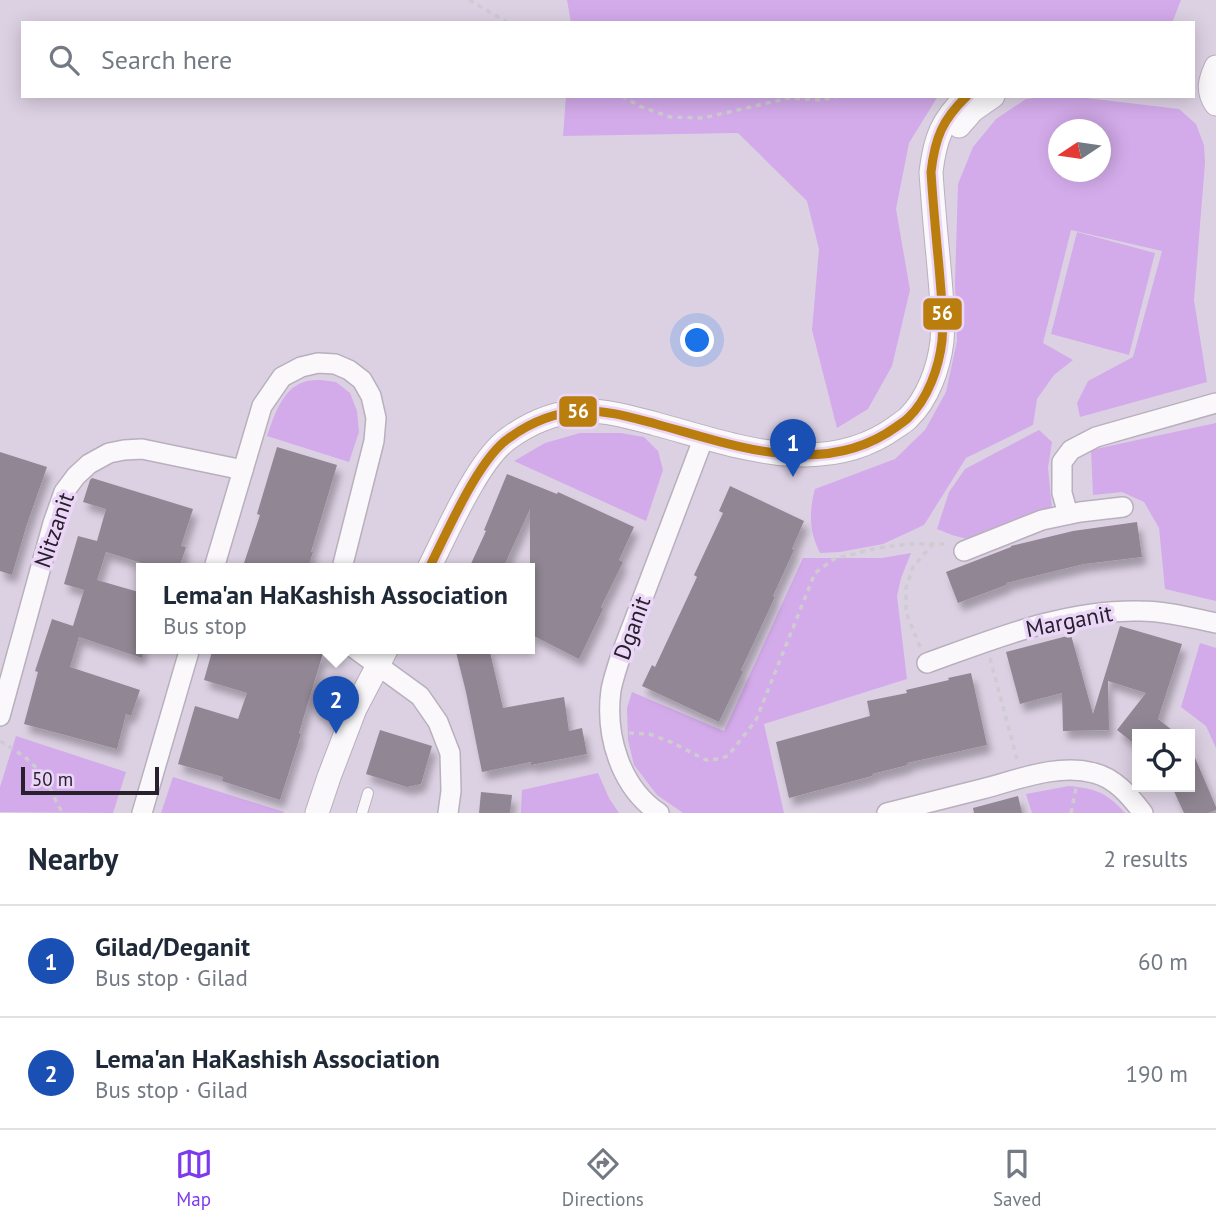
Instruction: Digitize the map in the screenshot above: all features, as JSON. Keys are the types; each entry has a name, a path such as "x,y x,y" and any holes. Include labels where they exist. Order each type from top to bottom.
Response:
{"street":[{"path":"1195,69 1216,67 1210,80 1208,99"},
{"path":"432,563 473,483 496,449 532,424 559,413 585,411 634,418 765,452 792,456 819,456 865,445 909,418 923,398 935,371 942,344 943,314 931,172 933,150 949,113 965,98"},
{"path":"934,219 939,167 950,142 973,110 990,98"},
{"path":"215,563 262,407 282,377 301,367 318,363 335,364 362,380 371,396 376,418 374,441 343,563"},
{"path":"1068,514 1062,493 1062,462 1071,450 1096,437 1216,403"},
{"name":"Dganit","path":"659,813 632,787 617,758 610,720 611,690 620,657 704,437"},
{"name":"Nitzanit","path":"0,716 53,523 64,492 76,476 89,464 109,453 142,449 243,470"},
{"path":"964,551 1042,520 1123,507"},
{"name":"Marganit","path":"927,663 1029,626 1104,612 1143,610 1216,623"},
{"path":"142,813 188,654"},
{"path":"317,813 355,709 382,657 420,696 438,722 450,753 452,790 448,813"},
{"path":"887,813 1022,778 1072,770 1095,773 1117,783 1143,813"}],"lane":[{"path":"362,813 368,793"}],"path":[{"path":"469,0 506,21"},
{"path":"625,98 670,117 702,118 789,99 830,98"},
{"path":"612,733 649,734 706,760 728,755 755,720 815,573 834,559 909,544 949,544 964,551"},
{"path":"927,663 906,612 906,588 913,567 932,545"},
{"path":"986,642 1022,778"},
{"path":"0,741 26,756 46,779 57,805 64,813"},
{"path":"1071,813 1079,771"}],"shaded area":[{"path":"567,0 1181,0 1173,21 571,21"},
{"path":"566,98 937,98 909,143 896,209 910,290 892,366 868,409 837,428 812,330 819,249 807,201 738,133 563,136"},
{"path":"1034,98 1087,98 1179,109 1196,124 1204,145 1205,163 1194,300 1207,382 1080,417 1077,403 1088,381 1133,357 1162,251 1071,230 1043,343 1073,360 1054,375 1037,399 1033,425 966,458 924,525 883,544 820,553 811,521 815,489 895,459 925,430 946,392 957,341 955,284 958,184 973,147 996,119 1026,99"},
{"path":"1077,232 1155,253 1129,355 1051,334"},
{"path":"304,382 336,382 350,393 357,411 359,432 349,462 267,436 284,397"},
{"path":"1216,423 1216,601 1165,589 1159,528 1144,502 1122,492 1093,495 1091,450"},
{"path":"1039,430 1052,442 1048,468 1052,508 967,539 937,529 949,492 965,469"},
{"path":"580,433 621,433 644,437 658,451 663,470 646,521 514,461 545,443"},
{"path":"911,553 897,596 907,679 764,724 784,813 683,813 657,795 634,765 628,740 627,708 632,692 724,731 803,558 882,558"},
{"path":"1200,643 1216,648 1216,748 1206,726 1181,707"},
{"path":"16,736 126,772 113,813 0,812 0,787"},
{"path":"598,773 619,813 521,813 522,790"},
{"path":"173,777 284,812 284,813 161,813"},
{"path":"1069,786 1100,793 1125,813 1032,813 1026,794"}],"building":[{"path":"277,447 337,465 310,563 244,563 260,515 257,514"},
{"path":"0,452 47,467 12,575 0,571"},
{"path":"507,474 557,494 558,492 634,527 619,560 623,562 579,659 535,637 535,563 530,563 530,509 505,563 471,563 486,531 484,530"},
{"path":"92,478 193,509 181,546 186,547 181,563 142,563 106,552 97,580 136,591 136,654 142,654 142,658 79,637 70,667 140,690 131,716 126,714 117,749 24,724 38,672 35,671 52,619 73,626 84,590 64,584 78,536 97,541 106,509 83,502"},
{"path":"730,486 804,521 773,596 775,597 719,722 642,686 652,665 655,667 697,577 694,575 723,513 719,511"},
{"path":"1137,522 1142,557 1084,564 1006,583 958,603 946,572 1011,546 1073,531"},
{"path":"1120,626 1182,644 1158,719 1171,729 1132,729 1132,742 1117,730 1146,693 1108,681 1109,730 1063,731 1062,693 1020,704 1006,652 1071,635 1093,714"},
{"path":"211,654 323,654 280,800 222,781 223,777 178,764 195,706 238,719 247,693 204,680"},
{"path":"456,654 490,654 503,708 564,697 569,731 582,728 587,754 482,772"},
{"path":"971,673 987,745 907,763 908,765 872,776 789,798 776,742 870,716 867,701 907,693 906,690"},
{"path":"380,730 432,746 421,784 407,787 366,774"},
{"path":"1195,758 1216,810 1208,813 1184,813 1174,792 1195,792"},
{"path":"481,792 512,795 510,813 479,813"},
{"path":"1018,796 1022,813 974,813 973,808"}],"transit line":[{"name":"56","path":"432,563 464,498 486,462 509,438 544,419 583,411 611,413 747,448 809,455 839,452 868,443 907,419 921,402 931,382 942,341 942,304 931,172 933,160 941,130 951,113 965,98"}],"place":[{"name":"Gilad/Deganit","path":"793,477"},
{"name":"Lema'an HaKashish Association","path":"336,734"}]}
